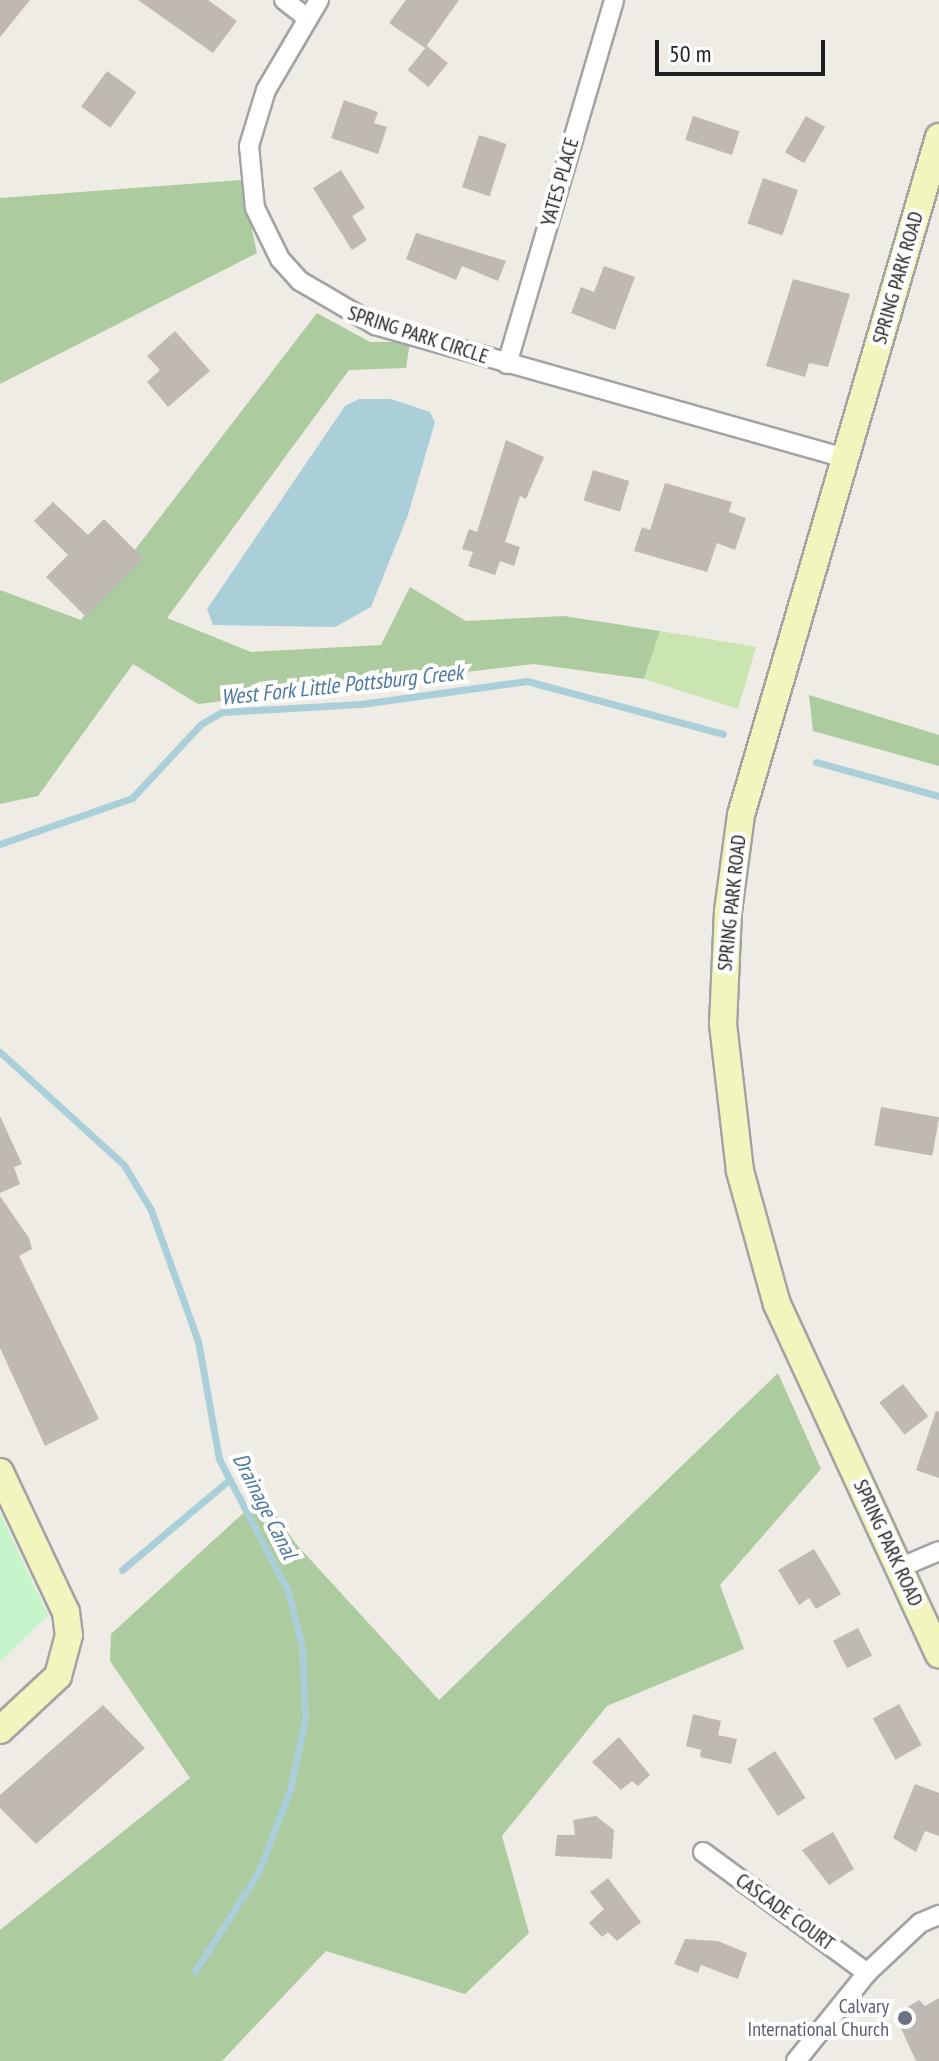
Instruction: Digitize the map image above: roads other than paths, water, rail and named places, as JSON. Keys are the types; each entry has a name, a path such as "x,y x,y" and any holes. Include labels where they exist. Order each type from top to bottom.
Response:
{"main road":[{"name":"SPRING PARK ROAD","path":"939,137 741,815 728,911 723,1024 729,1103 758,1246 794,1343 939,1654"},
{"path":"0,1472 66,1612 69,1635 58,1676 0,1730"}],"street":[{"path":"284,0 306,17"},
{"name":"SPRING PARK CIRCLE","path":"319,0 306,17 266,90 249,146 255,208 274,248 300,281 346,314 507,364 845,458"},
{"name":"YATES PLACE","path":"507,364 614,0"},
{"path":"899,1568 939,1551"},
{"name":"CASCADE COURT","path":"703,1852 867,1973"},
{"path":"796,2061 867,1973 920,1923 939,1915"}],"water":[{"path":"359,399 391,399 430,412 435,422 408,515 371,607 335,627 213,625 207,609 345,406"}],"waterway":[{"name":"West Fork Little Pottsburg Creek","path":"0,844 132,798 201,724 222,712 361,704 527,681 723,734"},
{"name":"West Fork Little Pottsburg Creek","path":"816,762 939,796"},
{"name":"Drainage Canal","path":"0,1052 124,1165 151,1210 198,1341 219,1459 288,1591 302,1647 305,1719 290,1790 258,1873 195,1971"},
{"path":"122,1570 229,1480"}],"place":[{"name":"Calvary International Church","path":"905,2018"}]}
